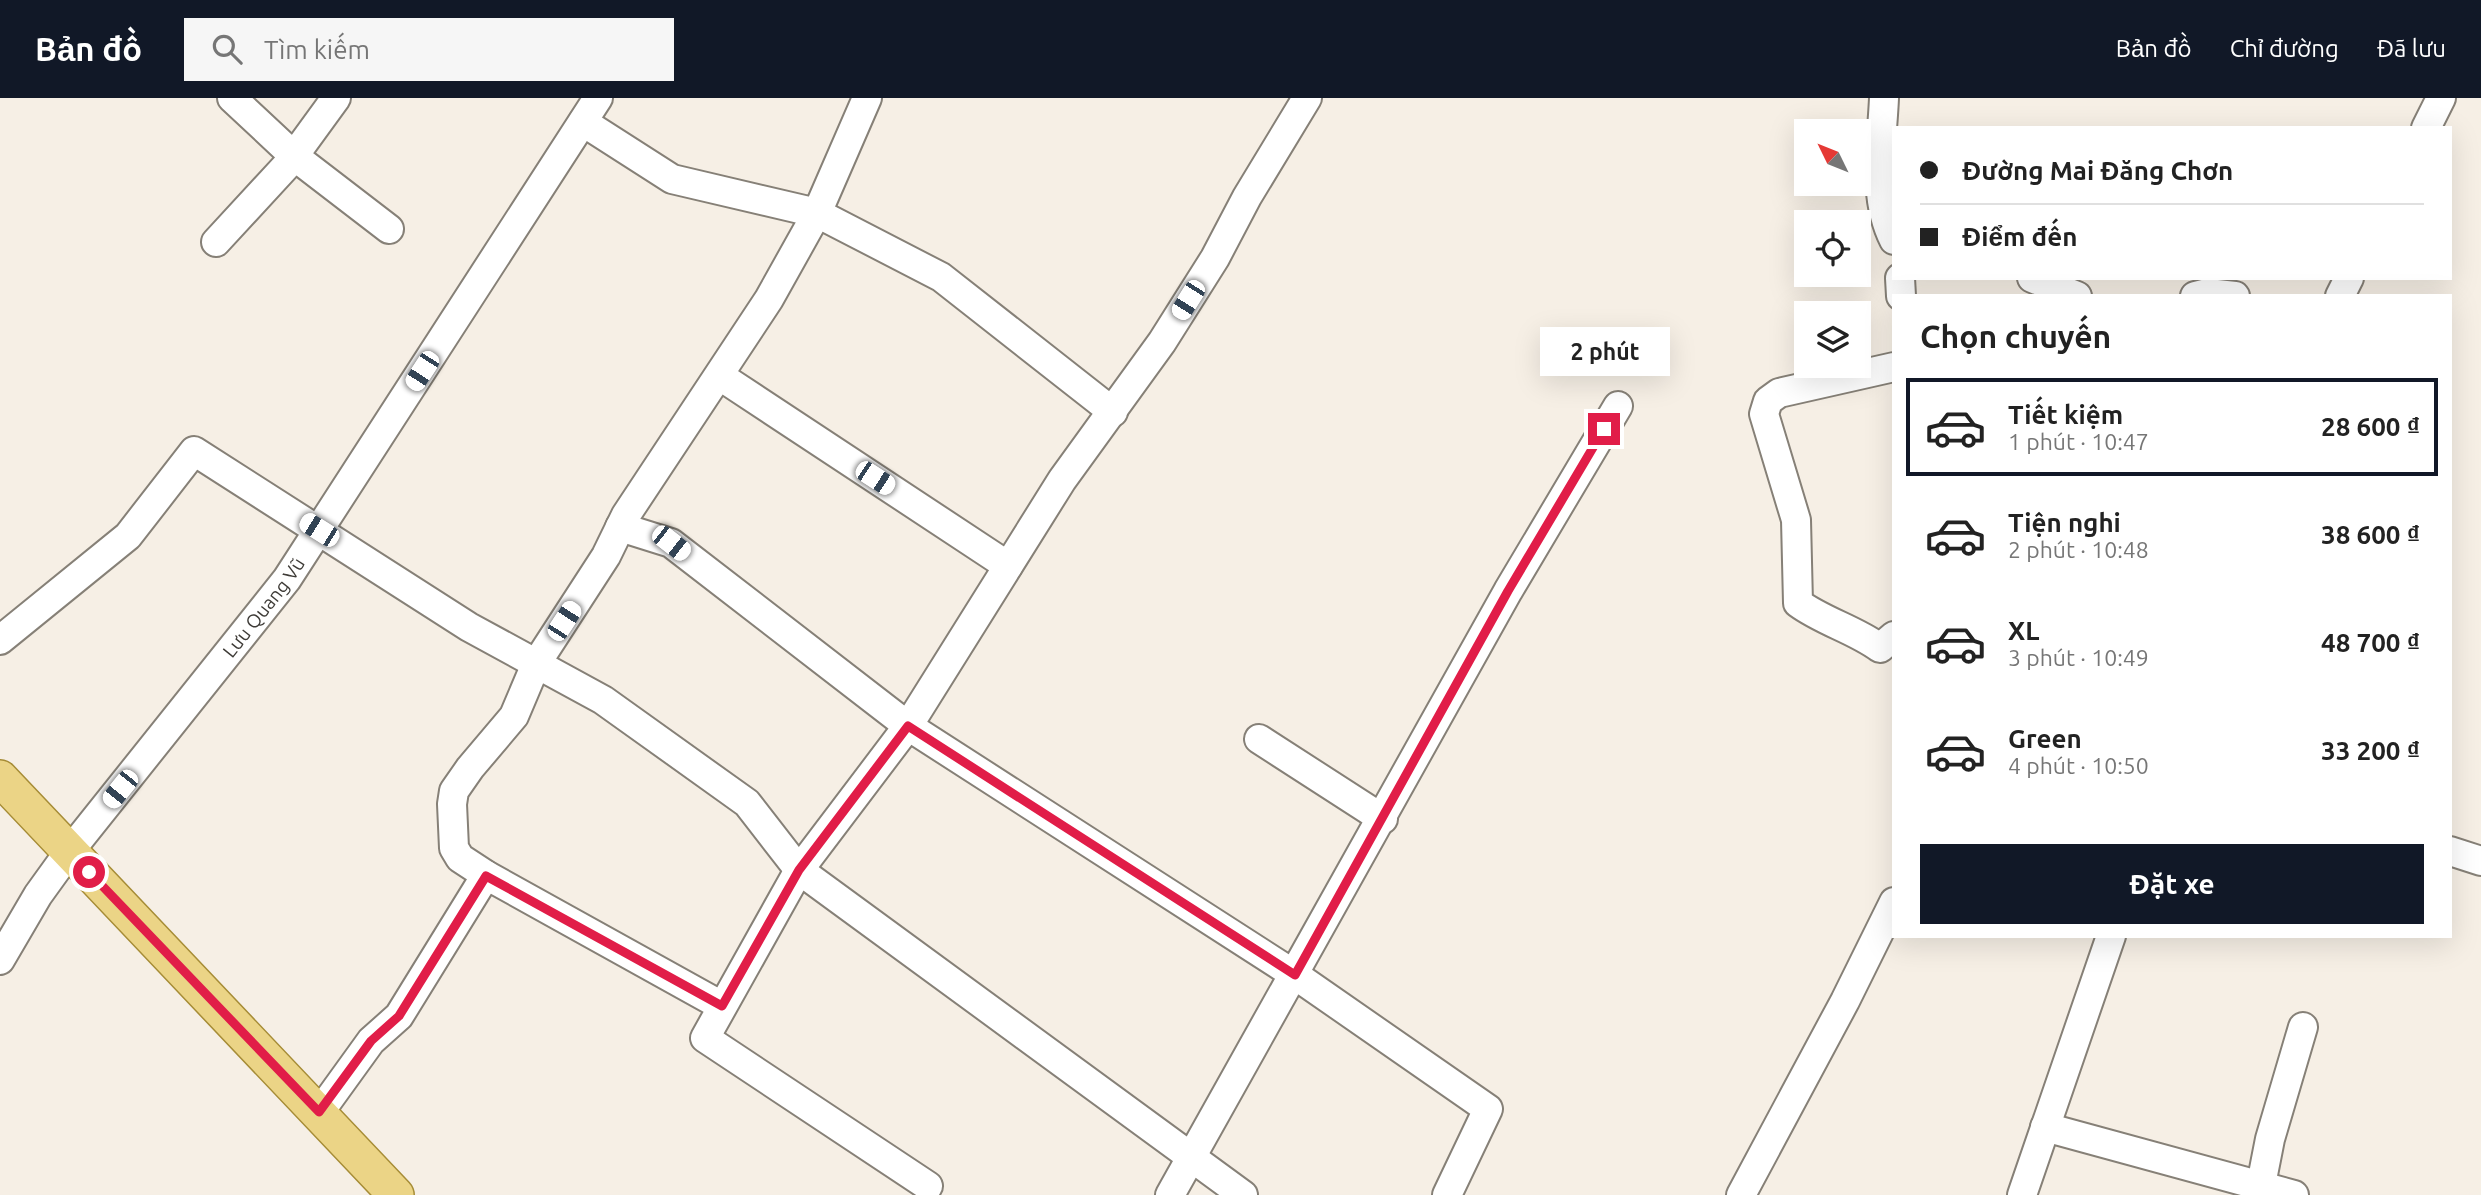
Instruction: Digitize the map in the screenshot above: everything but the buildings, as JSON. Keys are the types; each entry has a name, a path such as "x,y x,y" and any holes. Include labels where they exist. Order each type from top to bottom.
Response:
{"main road":[{"path":"0,778 396,1195"}],"street":[{"path":"232,98 295,156 389,229"},
{"path":"216,242 295,156 336,98"},
{"name":"Lưu Quang Vũ","path":"0,960 38,895 69,852 287,579 598,98"},
{"path":"722,1006 486,876 460,858 454,848 452,804 454,792 470,768 514,716 536,664 606,556 620,527 769,299 817,213 867,98"},
{"path":"928,1186 705,1038 799,870 908,726 1062,480 1113,412 1215,258 1247,197 1307,98"},
{"path":"1884,98 1881,194 1885,218 1892,235"},
{"path":"2427,126 2441,98"},
{"path":"583,122 672,179 817,213 941,277 1113,412"},
{"path":"2037,280 2072,294"},
{"path":"1892,367 1779,393 1765,407 1764,414 1796,520 1798,603 1822,620 1857,632 1880,648 1892,638"},
{"path":"720,376 1008,566"},
{"path":"1170,1195 1508,591 1618,406"},
{"path":"0,640 128,536 194,451 469,627 603,700 747,803 799,870 1243,1195"},
{"path":"620,527 671,543 908,726 1295,975 1488,1109 1447,1195"},
{"path":"1259,739 1382,819"},
{"path":"2452,852 2481,861"},
{"path":"319,1112 371,1041 399,1016 486,876"},
{"path":"1741,1195 1845,1001 1892,906"},
{"path":"2022,1195 2110,938"},
{"path":"2260,1191 2270,1139 2303,1027"},
{"path":"2045,1127 2260,1191 2294,1195"}],"route":[{"path":"89,872 319,1112 371,1041 399,1016 486,876 722,1006 799,870 908,726 1295,975 1508,591 1604,429"}]}
